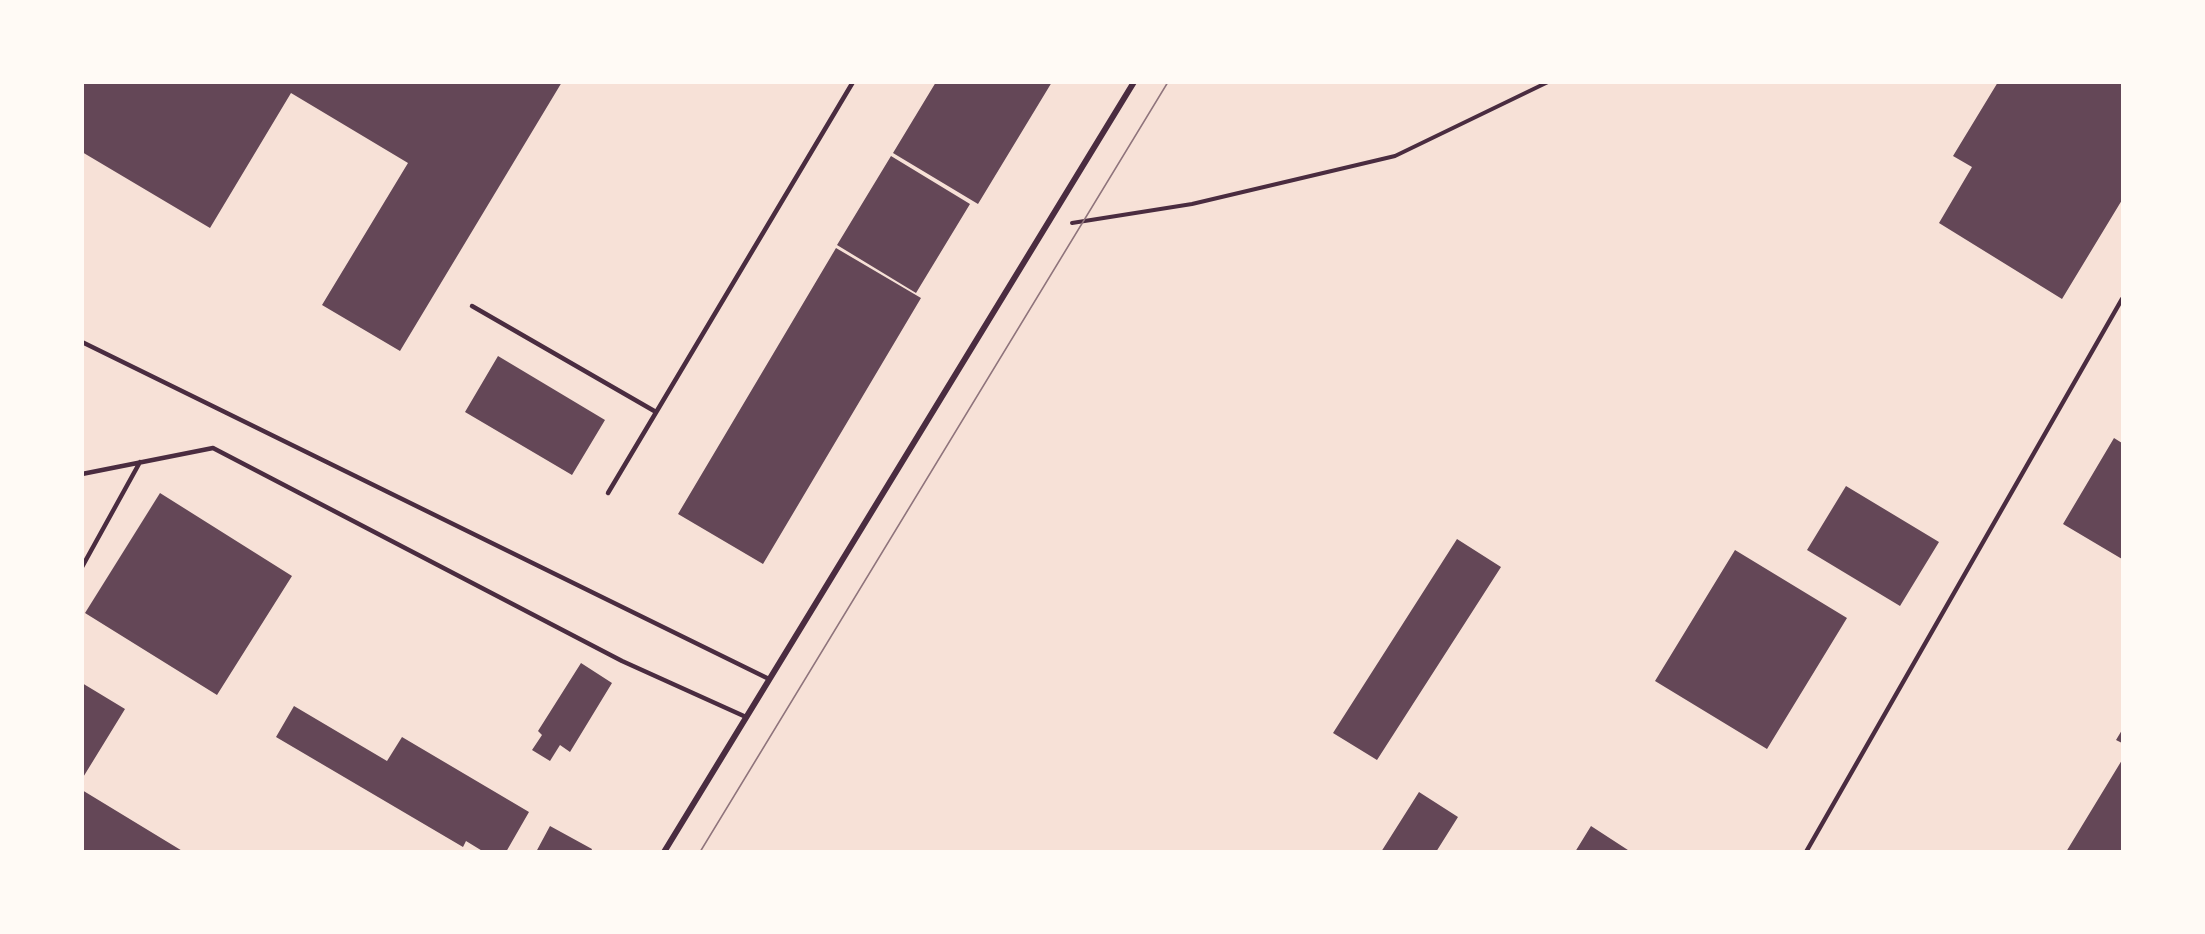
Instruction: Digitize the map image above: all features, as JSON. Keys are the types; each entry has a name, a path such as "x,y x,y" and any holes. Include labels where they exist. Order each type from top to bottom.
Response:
{"street":[{"path":"664,852 1134,82"}],"lane":[{"path":"608,493 853,82"},
{"path":"1806,852 2122,298"},
{"path":"472,306 656,412"},
{"path":"82,342 769,679"},
{"path":"82,474 213,447 622,661 746,717"},
{"path":"82,567 140,462"}],"path":[{"path":"1045,227 1192,204 1395,156 1548,82"}],"building":[{"path":"82,82 562,82 400,351 322,305 408,163 291,93 210,228 82,152"},
{"path":"936,82 1052,82 978,204 893,153"},
{"path":"1998,82 2122,82 2122,200 2062,299 1939,223 1972,167 1953,156"},
{"path":"891,156 970,204 916,293 837,245"},
{"path":"836,248 921,298 763,564 678,514"},
{"path":"498,356 605,420 572,475 465,412"},
{"path":"2114,438 2122,443 2122,559 2063,524"},
{"path":"1846,486 1939,542 1900,606 1807,550"},
{"path":"160,493 292,576 217,695 85,613"},
{"path":"1457,539 1501,567 1377,760 1333,733"},
{"path":"1735,550 1847,618 1767,749 1655,681"},
{"path":"581,663 612,683 570,752 560,745 550,761 532,750 542,735 538,731"},
{"path":"82,683 125,709 82,779"},
{"path":"294,706 387,761 402,737 529,812 506,852 484,852 466,841 463,847 276,737"},
{"path":"2122,730 2122,743 2116,740"},
{"path":"2122,760 2122,852 2066,852"},
{"path":"82,790 184,852 82,852"},
{"path":"1419,792 1458,817 1436,852 1381,852"},
{"path":"550,826 592,849 591,852 536,852"},
{"path":"1591,826 1631,852 1575,852"}],"tram line":[{"path":"700,852 1168,82"}]}
